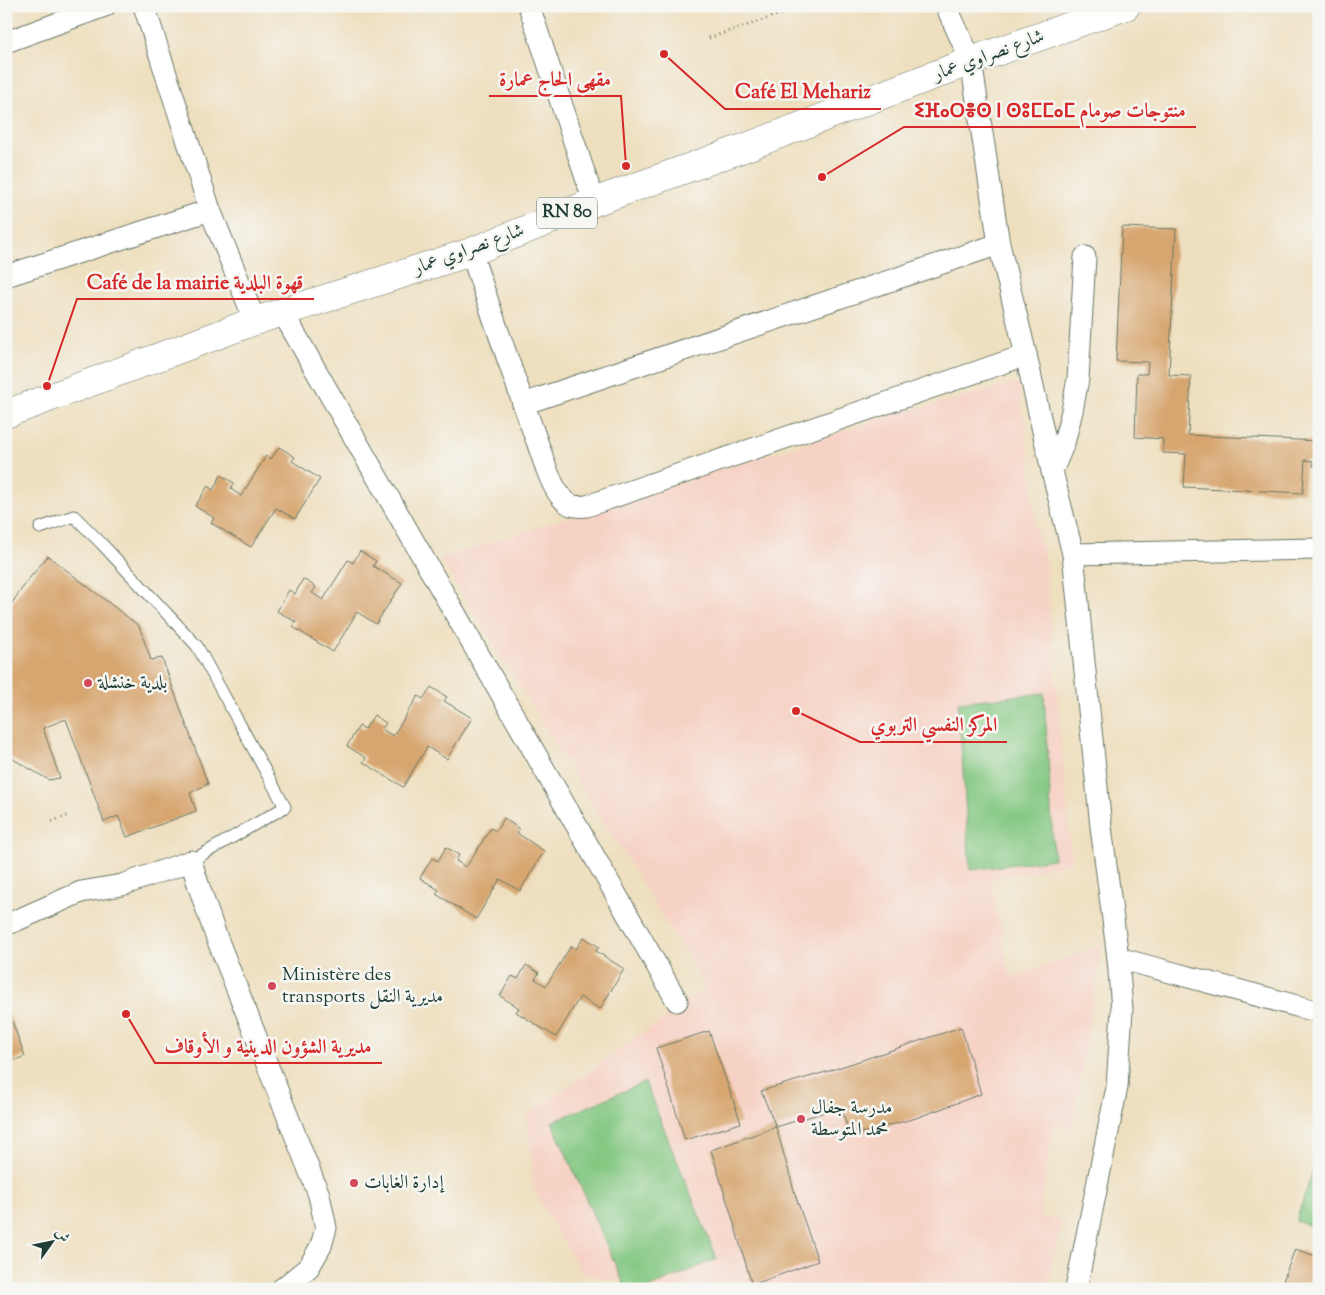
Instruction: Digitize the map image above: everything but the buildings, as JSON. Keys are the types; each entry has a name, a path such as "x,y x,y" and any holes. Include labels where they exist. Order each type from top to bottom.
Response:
{"main road":[{"name":"شارع نصراوي عمار","path":"6,414 255,322 471,252 594,202 1126,6"}],"street":[{"path":"6,42 105,6"},
{"path":"144,6 210,210 255,322"},
{"path":"529,6 594,202"},
{"path":"946,6 971,62 999,244 1073,554 1101,827 1118,958 1122,1010 1117,1087 1076,1289"},
{"path":"6,276 210,210"},
{"path":"523,404 999,244"},
{"path":"471,252 523,404 553,484 561,498 568,504 577,507 587,506 1026,355"},
{"path":"1052,472 1064,443 1078,379 1085,257"},
{"path":"283,313 676,1001"},
{"path":"1073,554 1319,548"},
{"path":"6,925 81,892 122,885 191,861 198,887 216,936 319,1195 326,1228 321,1246 309,1268 282,1289"},
{"path":"1118,958 1319,1012"}],"lane":[{"path":"40,528 74,516 197,646 285,806 191,861"}],"path":[{"path":"709,38 805,6"},
{"path":"52,821 67,816"}],"shaded area":[{"path":"1018,383 1030,456 1035,525 1045,559 1072,863 990,879 1011,978 1102,945 1072,1130 1054,1123 1039,1216 1062,1220 1047,1289 667,1289 583,1274 535,1193 527,1115 707,988 440,558 904,412"}],"green space":[{"path":"1044,693 1054,859 970,870 958,702"},
{"path":"645,1082 717,1259 646,1289 626,1289 552,1122"},
{"path":"1319,1153 1319,1229 1296,1221"}],"place":[{"name":"Café El Mehariz","path":"664,54"},
{"name":"مقهى الحاج عمارة","path":"626,166"},
{"name":"ⵉⴼⴰⵔⴻⵙ ⵏ ⵙⵓⵎⵎⴰⵎ منتوجات صومام","path":"822,177"},
{"name":"Café de la mairie قهوة البلدية","path":"47,386"},
{"name":"بلدية خنشلة","path":"88,683"},
{"name":"المركز النفسي التربوي","path":"796,711"},
{"name":"Ministère des transports مديرية النقل","path":"272,986"},
{"name":"مديرية الشؤون الدينية و الأوقاف","path":"126,1014"},
{"name":"مدرسة جفال محمد المتوسطة","path":"801,1119"},
{"name":"إدارة الغابات","path":"354,1183"}]}
